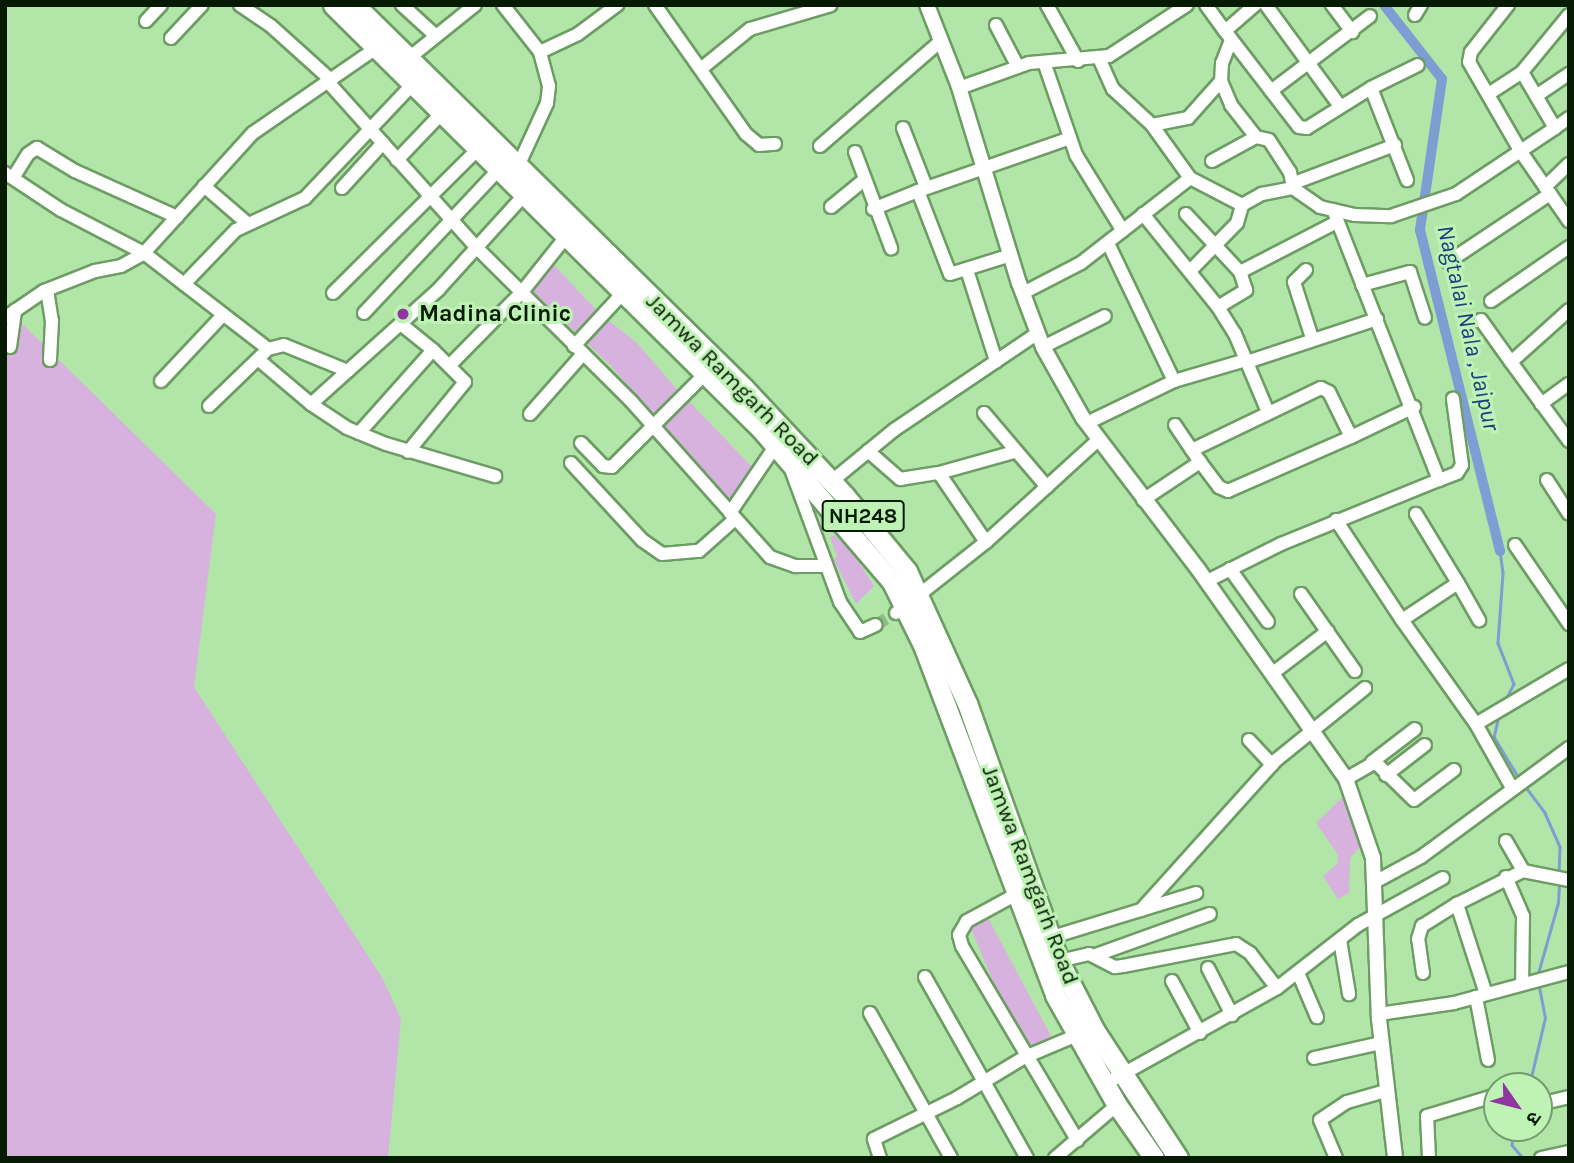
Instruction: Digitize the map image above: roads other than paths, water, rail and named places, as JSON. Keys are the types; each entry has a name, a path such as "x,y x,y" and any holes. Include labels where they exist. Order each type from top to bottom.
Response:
{"highway":[{"name":"Jamwa Ramgarh Road","path":"333,5 376,48 403,63 412,85 622,294 706,373 781,450 873,556 908,606 967,703 1049,938 1114,1079 1117,1105 1154,1158"},
{"name":"Jamwa Ramgarh Road","path":"355,5 403,63 519,164 832,481 895,554 908,606 1042,967 1077,1035 1178,1158"}],"street":[{"path":"146,21 161,5"},
{"path":"171,38 202,5"},
{"path":"401,5 436,36"},
{"path":"403,63 475,5"},
{"path":"503,5 540,52 549,86 547,103 519,164"},
{"path":"540,52 578,34 617,5"},
{"path":"655,5 746,134 759,145 775,144"},
{"path":"702,68 750,29 831,5"},
{"path":"927,5 959,88 1023,293 1041,340 1098,440 1207,581 1313,728 1346,779 1373,858 1373,919 1381,1043 1395,1158"},
{"path":"1047,5 1078,61"},
{"path":"959,88 1018,66 1109,56 1187,5"},
{"path":"1206,5 1271,91 1303,128 1371,88 1418,65"},
{"path":"1255,5 1228,36 1222,63 1222,81 1231,105 1256,137 1269,140 1294,186 1335,216 1414,407 1440,480"},
{"path":"1266,5 1312,64 1340,106"},
{"path":"1332,5 1352,32"},
{"path":"1507,5 1471,51 1469,62 1490,93 1521,152 1569,220"},
{"path":"242,6 271,26 329,81 452,220 654,426 770,557 795,566 825,566"},
{"path":"1490,93 1522,72 1569,15"},
{"path":"1271,91 1312,64 1370,16"},
{"path":"996,25 1018,66"},
{"path":"820,146 941,41"},
{"path":"10,347 10,314 47,290 121,267 144,253 253,133 376,48"},
{"path":"1099,58 1113,89 1152,125 1190,178 1242,205"},
{"path":"1044,62 1070,138 1123,232"},
{"path":"1522,72 1538,94 1555,128"},
{"path":"1538,94 1569,74"},
{"path":"1152,125 1188,118 1222,81"},
{"path":"184,284 236,230 305,198 412,85"},
{"path":"1371,88 1408,180"},
{"path":"397,160 441,114"},
{"path":"1240,272 1335,216 1376,218 1431,205 1521,152 1569,118"},
{"path":"904,128 945,268 954,274 1011,255"},
{"path":"1212,161 1256,137"},
{"path":"873,209 922,189 1070,138"},
{"path":"342,187 383,143"},
{"path":"1242,205 1262,194 1294,186 1395,145"},
{"path":"177,217 75,171 37,148 28,153 8,175 61,211 144,253 268,349"},
{"path":"333,293 478,149"},
{"path":"855,152 873,209 891,248"},
{"path":"1448,262 1547,190 1569,164"},
{"path":"364,313 499,169"},
{"path":"1023,293 1108,243 1190,178"},
{"path":"831,207 863,180"},
{"path":"204,186 248,224"},
{"path":"311,404 402,325 478,248 524,195"},
{"path":"1190,271 1240,219 1242,205"},
{"path":"1143,214 1218,307 1268,412"},
{"path":"1186,214 1240,272 1246,290 1218,307"},
{"path":"450,365 522,292 565,238"},
{"path":"1108,243 1174,381"},
{"path":"1492,301 1569,247"},
{"path":"967,270 996,361"},
{"path":"1306,270 1294,278 1294,286 1312,338"},
{"path":"1362,285 1410,272 1425,318"},
{"path":"47,290 52,321 50,360"},
{"path":"530,414 622,294"},
{"path":"1511,362 1569,310"},
{"path":"161,381 222,316"},
{"path":"832,481 868,451 996,361 1041,340 1105,316"},
{"path":"1087,423 1174,381 1377,319"},
{"path":"1481,320 1569,441"},
{"path":"402,325 464,378 463,387 408,452"},
{"path":"209,406 268,349 285,345 348,371"},
{"path":"359,433 433,350"},
{"path":"259,360 311,404 359,433 408,452 495,476"},
{"path":"580,443 603,466 612,467 706,373"},
{"path":"1541,404 1569,384"},
{"path":"1192,450 1268,412 1325,388 1351,437"},
{"path":"1207,581 1336,520 1457,473 1462,466 1453,399"},
{"path":"1175,425 1219,487 1228,491 1414,407"},
{"path":"984,414 1014,452 1047,487"},
{"path":"908,606 986,542 1098,440"},
{"path":"571,463 642,540 662,554 699,551 732,516 781,450"},
{"path":"781,450 840,603 860,632 876,625"},
{"path":"868,451 900,479 939,473 1014,452"},
{"path":"1143,500 1200,462"},
{"path":"939,473 986,542"},
{"path":"1547,480 1569,514"},
{"path":"1416,514 1479,620"},
{"path":"1336,520 1402,620 1517,784"},
{"path":"1514,545 1569,624"},
{"path":"1230,569 1268,622"},
{"path":"1402,620 1458,583"},
{"path":"1301,594 1355,671"},
{"path":"1273,673 1328,631"},
{"path":"1476,724 1569,669"},
{"path":"1141,910 1272,765 1313,728 1365,688"},
{"path":"1346,779 1415,729"},
{"path":"1249,740 1272,765"},
{"path":"1387,775 1425,745"},
{"path":"1373,884 1421,857 1517,784 1568,750"},
{"path":"1372,762 1414,800 1454,770"},
{"path":"1506,841 1523,871"},
{"path":"1423,972 1418,939 1422,926 1506,877 1523,871 1567,880"},
{"path":"1506,877 1523,916 1524,984"},
{"path":"1114,1079 1278,988 1299,975 1340,940 1443,878"},
{"path":"1049,938 1196,893"},
{"path":"1015,895 974,916 959,936 1025,1057 1077,1140"},
{"path":"1458,904 1481,995 1488,1060"},
{"path":"1059,961 1096,956 1210,915"},
{"path":"1340,940 1349,995"},
{"path":"1096,956 1115,967 1236,944 1250,953 1278,988"},
{"path":"1208,968 1232,1015"},
{"path":"1379,1014 1481,995 1569,972"},
{"path":"1299,975 1317,1017"},
{"path":"925,977 1027,1158"},
{"path":"1172,981 1199,1033"},
{"path":"870,1013 951,1158"},
{"path":"880,1158 874,1139 984,1082 1025,1057 1077,1035"},
{"path":"1314,1058 1381,1043"},
{"path":"1336,1158 1320,1120 1347,1102 1385,1091"},
{"path":"1429,1158 1427,1116 1483,1099"},
{"path":"1055,1158 1117,1105"},
{"path":"1541,1158 1569,1152"}],"waterway":[{"name":"Nagtalai Nala , Jaipur","path":"1384,5 1442,79 1420,230 1500,551"},
{"path":"1500,551 1503,573 1498,643 1514,684 1506,700"},
{"path":"1499,716 1494,737 1519,778"},
{"path":"1525,786 1545,813 1560,847 1559,875"},
{"path":"1537,977 1558,903 1559,882"},
{"path":"1532,1072 1545,1018 1538,983"},
{"path":"1513,1142 1523,1158"}],"tunnel":[{"path":"876,625 896,613"}],"place":[{"name":"Madina Clinic","path":"403,314"}]}
